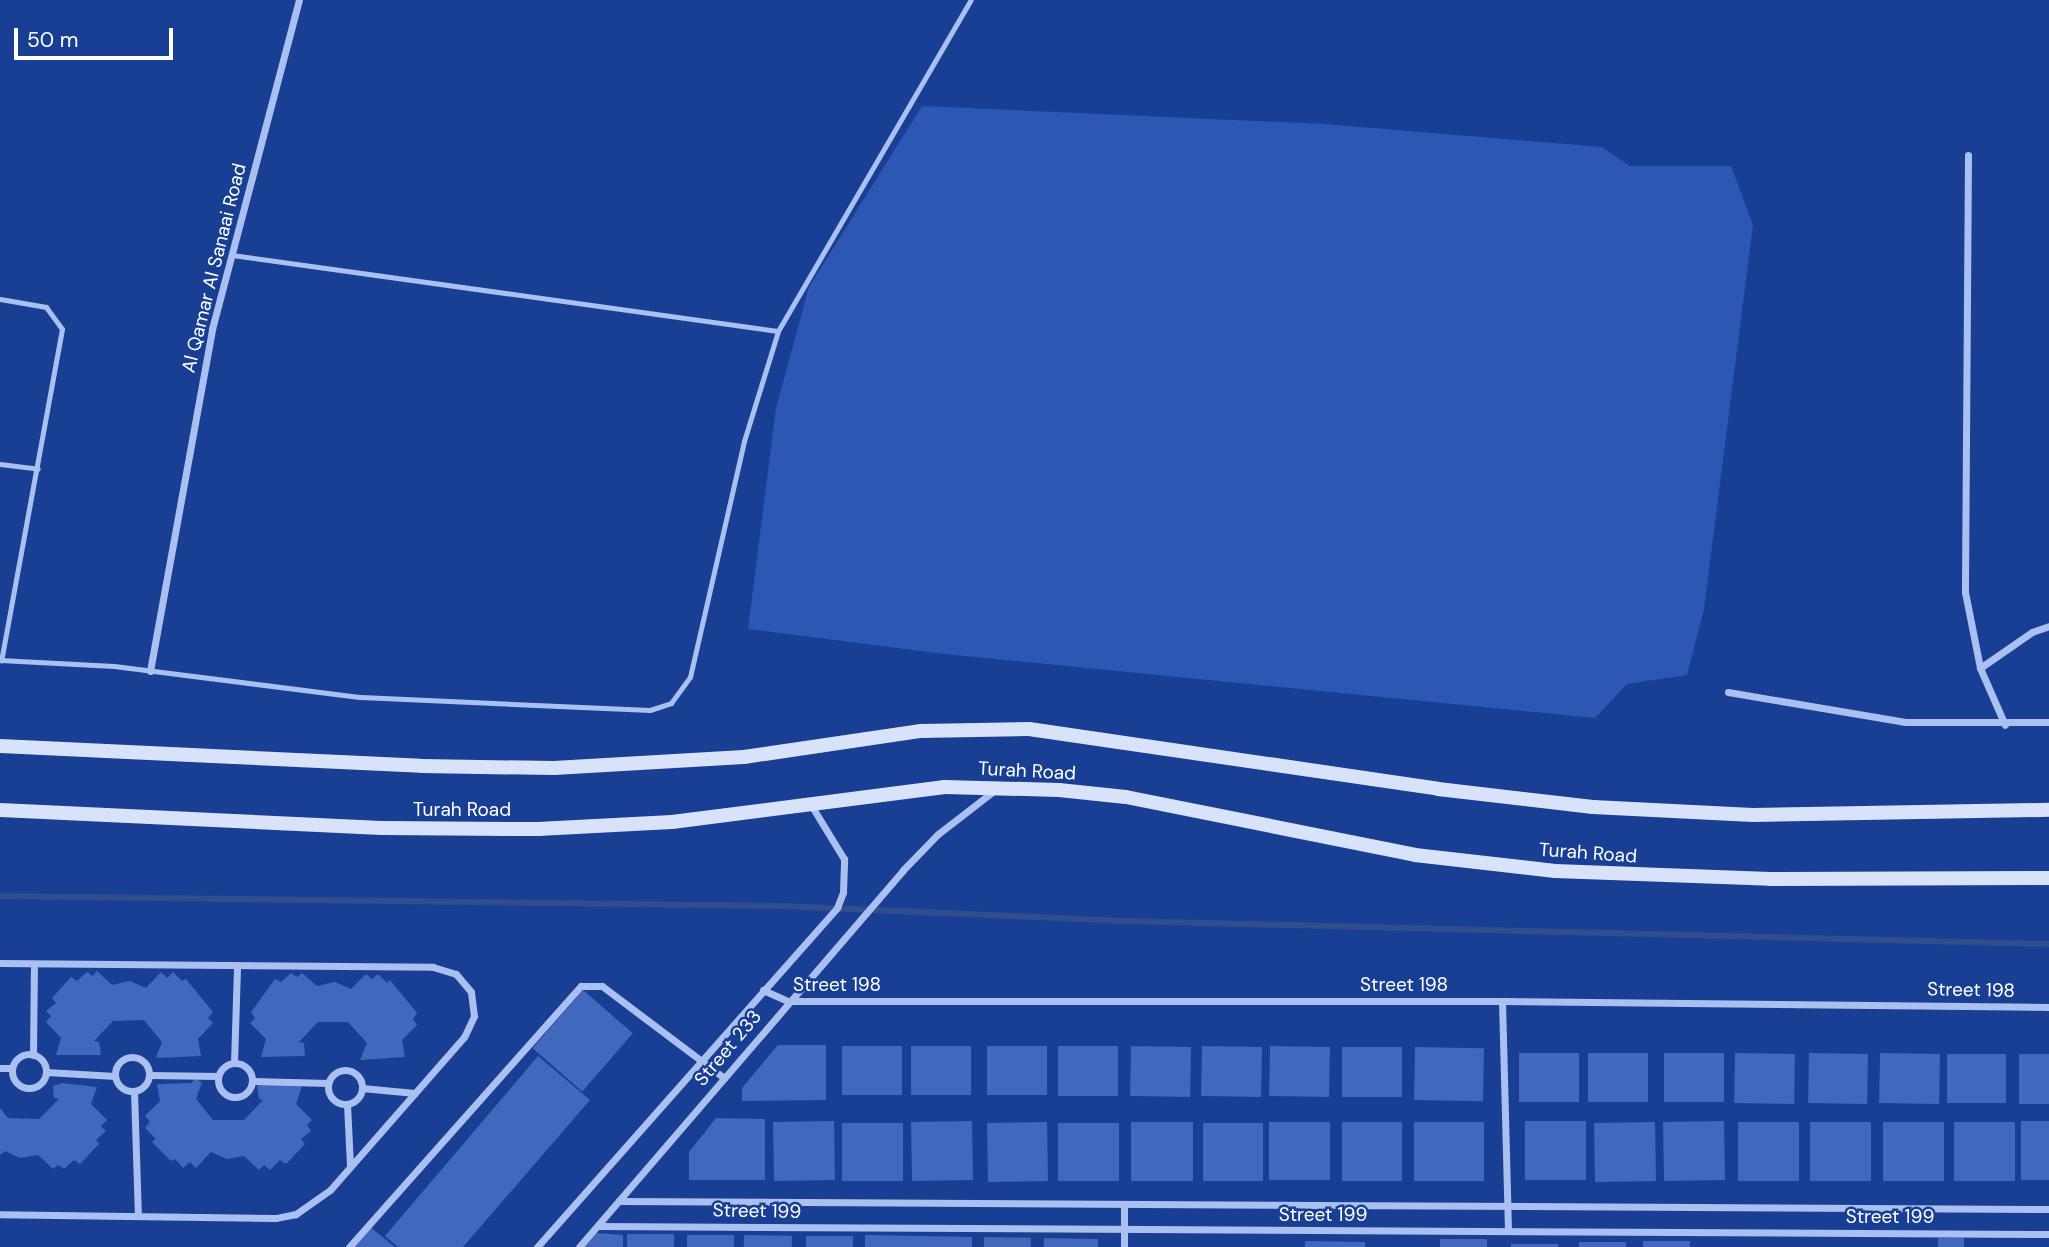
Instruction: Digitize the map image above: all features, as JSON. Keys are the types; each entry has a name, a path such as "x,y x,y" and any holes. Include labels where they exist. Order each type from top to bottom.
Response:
{"main road":[{"name":"Turah Road","path":"0,746 421,766 554,768 744,757 921,730 1029,729 1438,789 1593,807 1752,816 2049,810"},
{"name":"Turah Road","path":"0,810 382,828 538,829 672,821 945,787 998,788 1126,797 1415,855 1555,871 1770,879 2049,878"}],"street":[{"name":"Al Qamar Al Sanaai Road","path":"150,671 212,329 299,0"},
{"path":"1968,155 1965,592 1980,668 2005,724"},
{"path":"1980,668 2022,637 2049,626"},
{"path":"1728,692 1905,722 2049,722"},
{"name":"Street 233","path":"579,1247 788,1001 920,852 998,788"},
{"name":"Street 233","path":"537,1247 699,1060 828,922 843,892 844,859 811,805"},
{"path":"0,963 433,967 456,974 471,992 474,1016 464,1037 350,1167 315,1205 296,1214 276,1219 0,1214"},
{"path":"33,1055 34,964"},
{"path":"149,1075 218,1076 234,1063 237,965"},
{"path":"349,1247 581,986 602,986 723,1078"},
{"name":"Street 198","path":"763,990 788,1001 1502,1001 2049,1007"},
{"path":"1502,1001 1508,1231"},
{"path":"22,1055 33,1055 43,1061 46,1072 37,1086 26,1088 16,1083 12,1068 22,1055"},
{"path":"130,1057 141,1060 149,1075 144,1086 134,1091 124,1089 115,1076 117,1065 130,1057"},
{"path":"234,1063 245,1066 252,1081"},
{"path":"0,1068 12,1068"},
{"path":"349,1070 358,1077 362,1088 357,1098 347,1104 332,1098 328,1083 333,1074 349,1070"},
{"path":"46,1072 115,1076"},
{"path":"218,1076 223,1092 232,1097 243,1096 252,1081"},
{"path":"252,1081 328,1083"},
{"path":"362,1088 415,1093"},
{"path":"134,1091 138,1216"},
{"path":"347,1104 350,1167"},
{"name":"Street 199","path":"619,1201 2049,1209"},
{"path":"1124,1205 1124,1247"},
{"name":"Street 199","path":"598,1226 2049,1234"}],"lane":[{"path":"0,299 46,307 54,312 62,329 38,469 0,660 150,671 362,697 650,710 671,703 690,677 744,442 778,331 971,0"},
{"path":"232,255 778,331"},
{"path":"0,464 38,469"}],"shaded area":[{"path":"922,106 1325,124 1602,147 1630,166 1731,166 1753,225 1704,609 1687,675 1627,684 1595,718 944,654 748,629 776,408 809,287"}],"building":[{"path":"97,971 112,985 130,981 146,988 161,972 167,978 173,972 182,981 186,979 213,1012 208,1018 213,1023 198,1039 201,1056 156,1058 162,1042 144,1020 113,1021 94,1041 99,1042 101,1055 56,1055 61,1038 46,1022 51,1016 46,1011 56,1003 52,998 71,977 77,981 87,972 93,976"},
{"path":"291,973 297,977 302,973 317,986 335,982 351,989 366,974 372,979 378,974 387,983 390,980 417,1013 413,1019 417,1025 402,1040 405,1057 360,1060 367,1043 348,1022 318,1022 299,1042 304,1043 305,1056 261,1057 266,1039 250,1023 255,1018 251,1012 275,979 281,982"},
{"path":"583,990 633,1033 582,1091 532,1048"},
{"path":"778,1045 826,1045 826,1100 742,1101 742,1088"},
{"path":"842,1046 902,1046 902,1095 842,1095"},
{"path":"911,1046 971,1046 971,1095 911,1095"},
{"path":"987,1046 1047,1046 1047,1095 987,1095"},
{"path":"1058,1046 1118,1046 1118,1096 1058,1096"},
{"path":"1131,1046 1191,1047 1190,1097 1130,1096"},
{"path":"1202,1046 1262,1047 1261,1097 1201,1096"},
{"path":"1270,1046 1330,1047 1329,1097 1269,1096"},
{"path":"1342,1047 1402,1047 1402,1097 1342,1097"},
{"path":"1415,1047 1484,1048 1483,1101 1414,1100"},
{"path":"1519,1053 1579,1053 1579,1102 1519,1102"},
{"path":"1588,1053 1648,1053 1648,1102 1588,1102"},
{"path":"1664,1053 1724,1053 1724,1102 1664,1102"},
{"path":"1735,1053 1795,1054 1794,1104 1734,1103"},
{"path":"1809,1053 1868,1054 1867,1104 1808,1103"},
{"path":"1880,1053 1940,1054 1939,1104 1879,1103"},
{"path":"1947,1054 2006,1054 2006,1103 1947,1103"},
{"path":"2019,1054 2049,1054 2049,1104 2019,1104"},
{"path":"538,1056 590,1100 463,1247 398,1247 385,1236"},
{"path":"195,1079 202,1082 196,1099 213,1120 244,1120 263,1100 259,1099 257,1086 266,1083 302,1086 296,1104 312,1120 307,1125 311,1131 301,1139 305,1144 286,1164 280,1160 270,1170 264,1165 259,1170 244,1156 227,1159 211,1152 196,1168 190,1162 183,1168 175,1159 171,1161 152,1142 156,1139 145,1128 150,1122 145,1116 160,1101 157,1084 191,1083"},
{"path":"62,1083 97,1087 91,1104 107,1120 101,1126 106,1131 96,1140 99,1144 80,1164 74,1160 64,1169 58,1165 53,1169 38,1155 20,1158 5,1151 0,1155 0,1108 8,1118 39,1119 59,1099 54,1098 53,1086"},
{"path":"716,1118 765,1119 765,1180 689,1180 689,1152"},
{"path":"834,1121 835,1180 774,1181 773,1122"},
{"path":"972,1121 973,1180 912,1181 911,1122"},
{"path":"1525,1121 1586,1121 1586,1180 1525,1180"},
{"path":"1724,1121 1725,1180 1664,1181 1663,1122"},
{"path":"2021,1121 2049,1121 2049,1180 2021,1180"},
{"path":"1047,1122 1048,1181 988,1182 987,1123"},
{"path":"1131,1122 1193,1122 1193,1181 1131,1181"},
{"path":"1269,1122 1330,1122 1330,1180 1269,1180"},
{"path":"1342,1122 1402,1122 1402,1181 1342,1181"},
{"path":"1414,1122 1484,1122 1484,1181 1414,1181"},
{"path":"1655,1122 1656,1181 1595,1182 1594,1123"},
{"path":"1738,1122 1799,1122 1799,1181 1738,1181"},
{"path":"1810,1122 1871,1122 1871,1181 1810,1181"},
{"path":"1883,1122 1944,1122 1944,1181 1883,1181"},
{"path":"1954,1122 2015,1122 2015,1181 1954,1181"},
{"path":"842,1123 903,1123 903,1181 842,1181"},
{"path":"1058,1123 1119,1123 1119,1181 1058,1181"},
{"path":"1203,1123 1263,1123 1263,1181 1203,1181"},
{"path":"370,1227 395,1247 354,1247"},
{"path":"596,1233 623,1235 623,1247 584,1247"},
{"path":"627,1234 674,1234 674,1247 627,1247"},
{"path":"687,1235 734,1235 734,1247 687,1247"},
{"path":"744,1235 792,1236 792,1247 744,1247"},
{"path":"865,1235 972,1237 972,1247 865,1247"},
{"path":"806,1236 853,1236 853,1247 806,1247"},
{"path":"984,1237 1031,1238 1031,1247 984,1247"},
{"path":"1044,1238 1098,1239 1098,1247 1044,1247"},
{"path":"1938,1238 1964,1238 1964,1247 1938,1247"},
{"path":"1440,1239 1487,1239 1487,1247 1440,1247"},
{"path":"1305,1241 1365,1242 1365,1247 1305,1247"},
{"path":"1643,1241 1690,1241 1690,1247 1643,1247"},
{"path":"1579,1242 1626,1242 1626,1247 1579,1247"},
{"path":"1511,1244 1558,1244 1558,1247 1511,1247"}],"waterway":[{"path":"0,896 782,906 1126,921 2049,944"}]}
